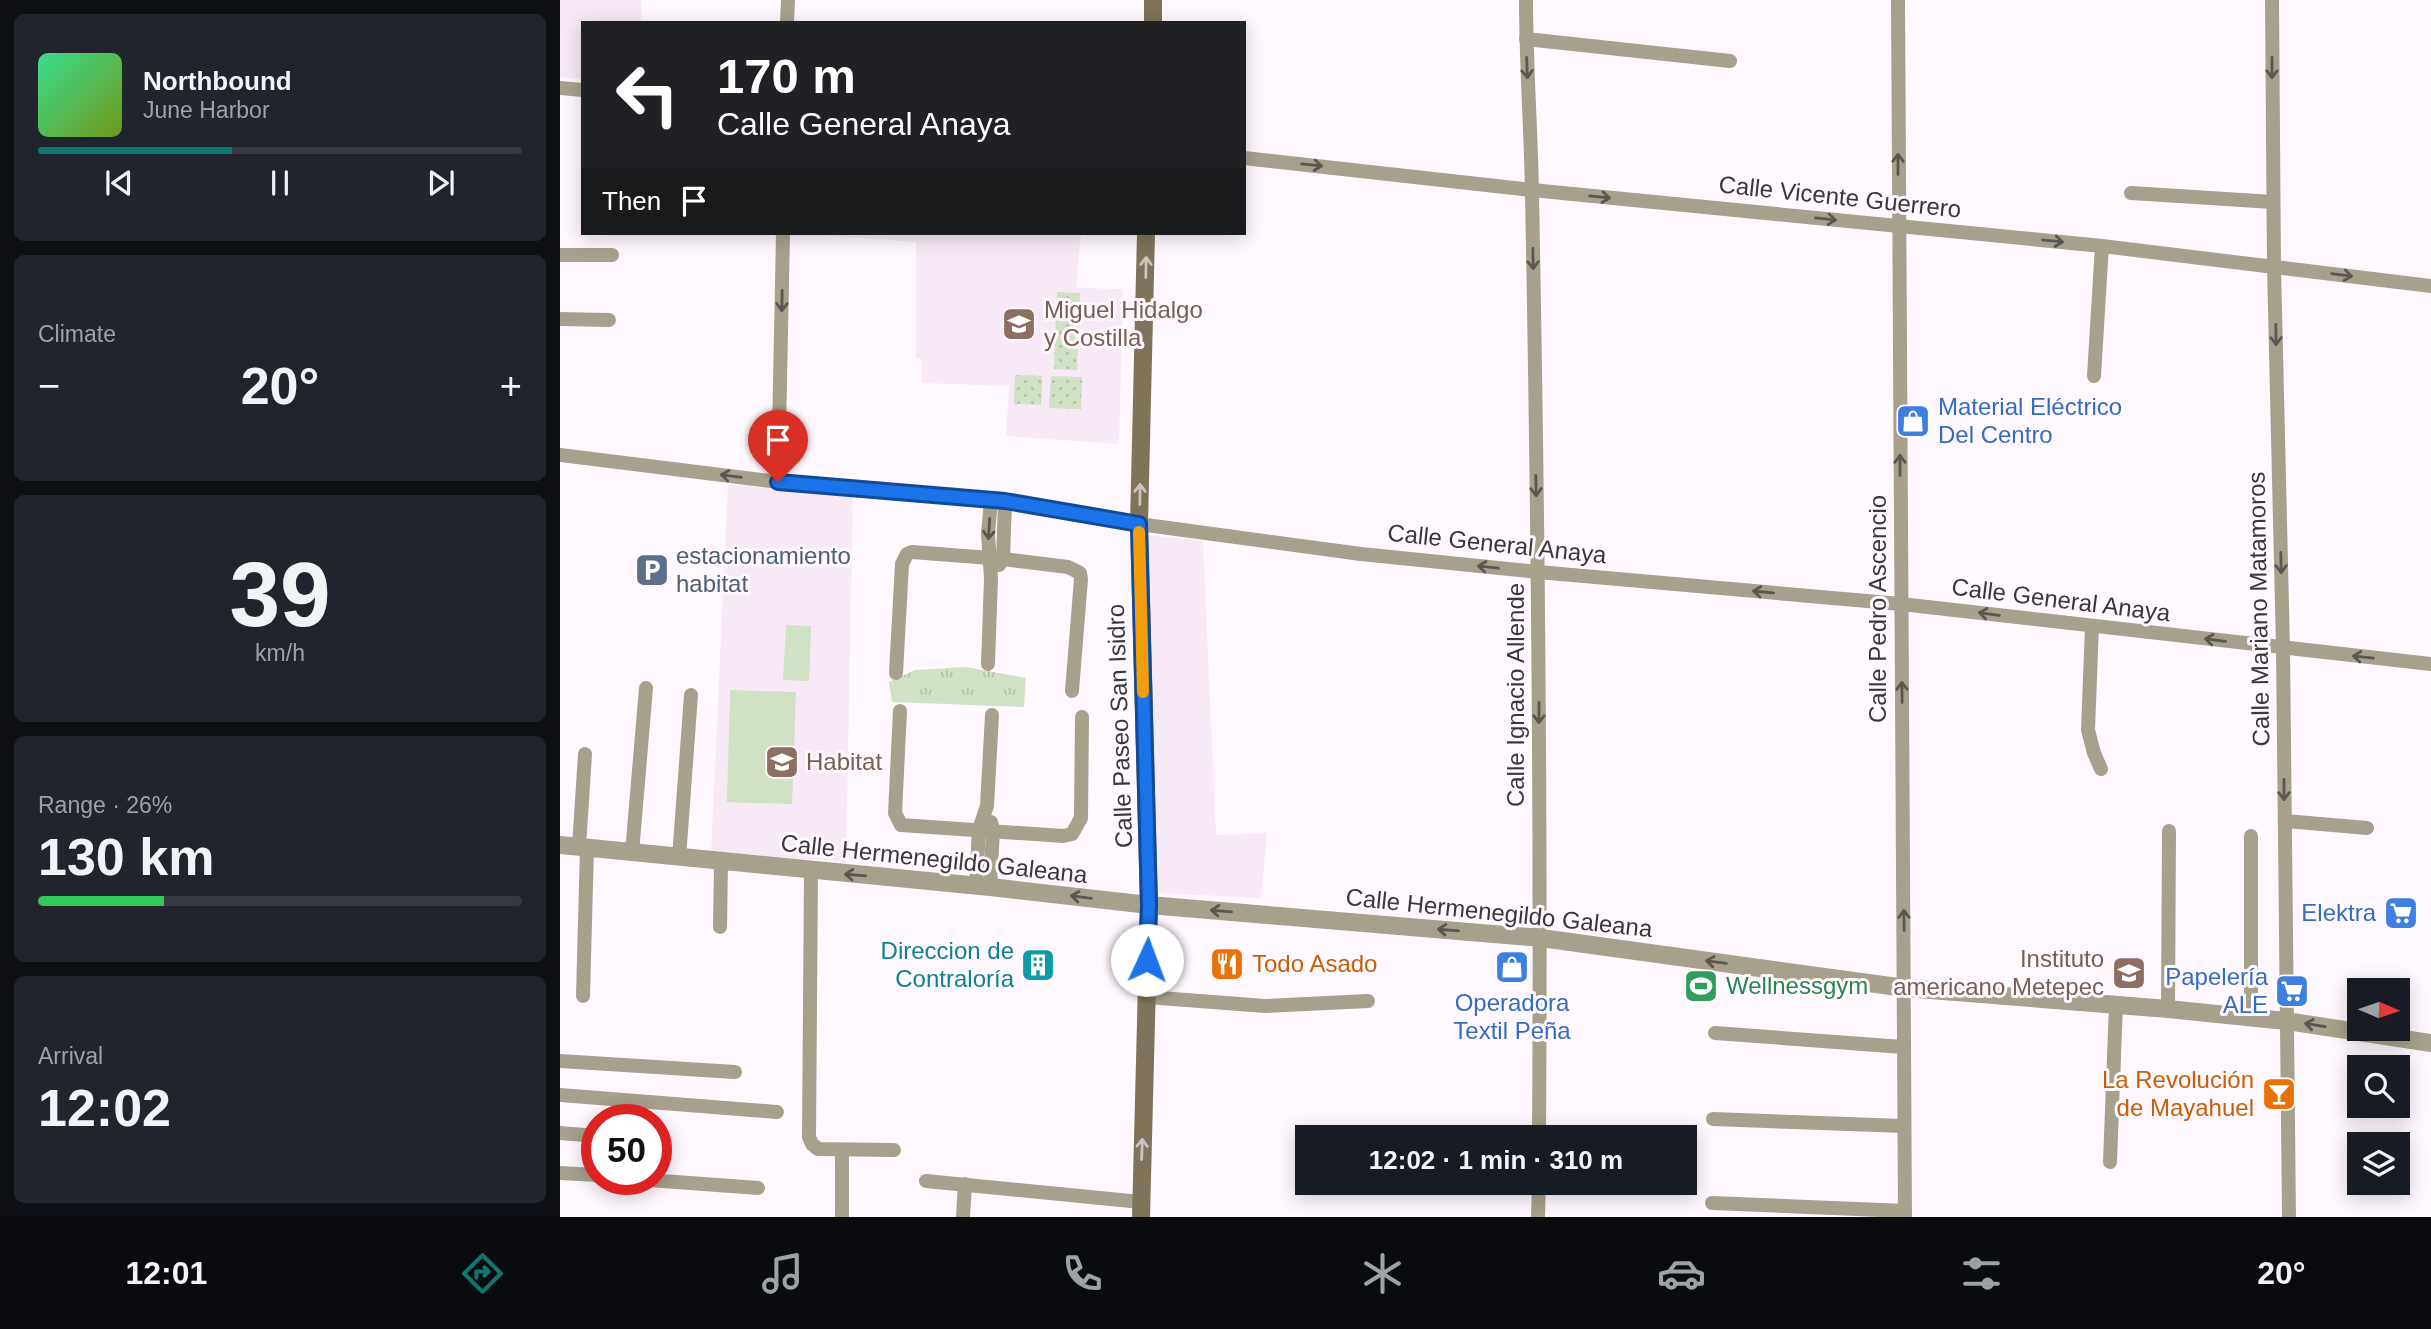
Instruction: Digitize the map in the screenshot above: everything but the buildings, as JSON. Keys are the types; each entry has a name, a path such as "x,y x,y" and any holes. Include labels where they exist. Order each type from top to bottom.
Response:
{"main road":[{"path":"1153,0 1153,21"},
{"name":"Calle Paseo San Isidro","path":"1141,1209 1149,905 1139,524 1146,235"}],"street":[{"path":"788,0 788,21"},
{"name":"Calle Ignacio Allende","path":"1526,0 1538,572 1541,938 1539,1125"},
{"name":"Calle Pedro Ascencio","path":"1898,0 1905,1214"},
{"name":"Calle Mariano Matamoros","path":"2272,0 2289,1217"},
{"path":"1526,39 1730,61"},
{"path":"560,88 581,90"},
{"name":"Calle Vicente Guerrero","path":"1246,158 1532,190 2102,246 2431,286"},
{"path":"2131,194 2273,202"},
{"path":"778,482 783,235"},
{"path":"2094,376 2102,246"},
{"path":"560,255 612,255"},
{"path":"560,319 610,320"},
{"name":"Calle General Anaya","path":"560,455 778,482 998,500 1139,524 1361,554 1901,604 2431,664"},
{"path":"988,664 991,578 996,558 998,500"},
{"path":"896,673 903,558 912,552 996,558 1068,567 1080,573 1072,691"},
{"path":"2092,626 2088,730 2101,769"},
{"path":"632,853 646,688"},
{"path":"679,858 691,695"},
{"path":"900,711 895,813 901,825 1063,836 1072,834 1081,818 1082,717"},
{"path":"983,886 992,715"},
{"path":"583,996 585,754"},
{"path":"2285,821 2367,828"},
{"path":"2168,1009 2169,831"},
{"path":"2251,836 2251,1017"},
{"name":"Calle Hermenegildo Galeana","path":"560,845 1149,905 1541,938 1905,988 2251,1017 2431,1043"},
{"path":"720,927 721,863"},
{"path":"811,871 809,1138 818,1149 894,1150"},
{"path":"1147,997 1275,1006 1368,1001"},
{"path":"2110,1162 2116,1004"},
{"path":"1715,1033 1903,1047"},
{"path":"560,1061 735,1072"},
{"path":"560,1095 778,1112"},
{"path":"1713,1119 1904,1126"},
{"path":"560,1133 581,1135"},
{"path":"842,1150 842,1217"},
{"path":"560,1172 581,1174"},
{"path":"926,1181 1141,1209"},
{"path":"672,1182 758,1188"},
{"path":"962,1217 965,1184"},
{"path":"1538,1217 1539,1195"},
{"path":"1712,1203 1905,1214"}],"shaded area":[{"path":"560,0 641,0 641,21 581,21 581,79 560,77"},
{"name":"Miguel Hidalgo y Costilla","path":"820,235 1081,235 1076,288 1123,289 1119,444 1006,436 1009,386 922,383 922,359 916,359 916,242"},
{"name":"Habitat","path":"728,484 853,497 846,862 711,853"},
{"path":"1148,535 1203,541 1216,835 1267,833 1261,898 1158,893"}],"green space":[{"path":"1057,292 1080,293 1077,370 1054,369"},
{"path":"1015,375 1042,376 1041,405 1014,404"},
{"path":"1051,376 1082,377 1081,409 1049,408"},
{"path":"786,625 811,626 809,681 783,680"},
{"path":"966,667 1026,678 1024,707 892,702 889,682 915,670"},
{"path":"730,690 796,692 792,804 727,802"}],"slow traffic":[{"path":"1139,532 1143,692"}],"place":[{"name":"Miguel Hidalgo y Costilla","path":"1019,324"},
{"name":"Material Eléctrico Del Centro","path":"1913,421"},
{"name":"estacionamiento habitat","path":"652,570"},
{"name":"Habitat","path":"782,762"},
{"name":"Elektra","path":"2401,913"},
{"name":"Todo Asado","path":"1227,964"},
{"name":"Direccion de Contraloría","path":"1038,965"},
{"name":"Operadora Textil Peña","path":"1512,967"},
{"name":"Instituto americano Metepec","path":"2129,973"},
{"name":"Wellnessgym","path":"1701,986"},
{"name":"Papelería ALE","path":"2292,991"},
{"name":"La Revolución de Mayahuel","path":"2279,1094"}],"route":[{"path":"778,482 1005,501 1139,524 1149,905 1147,960"}]}
